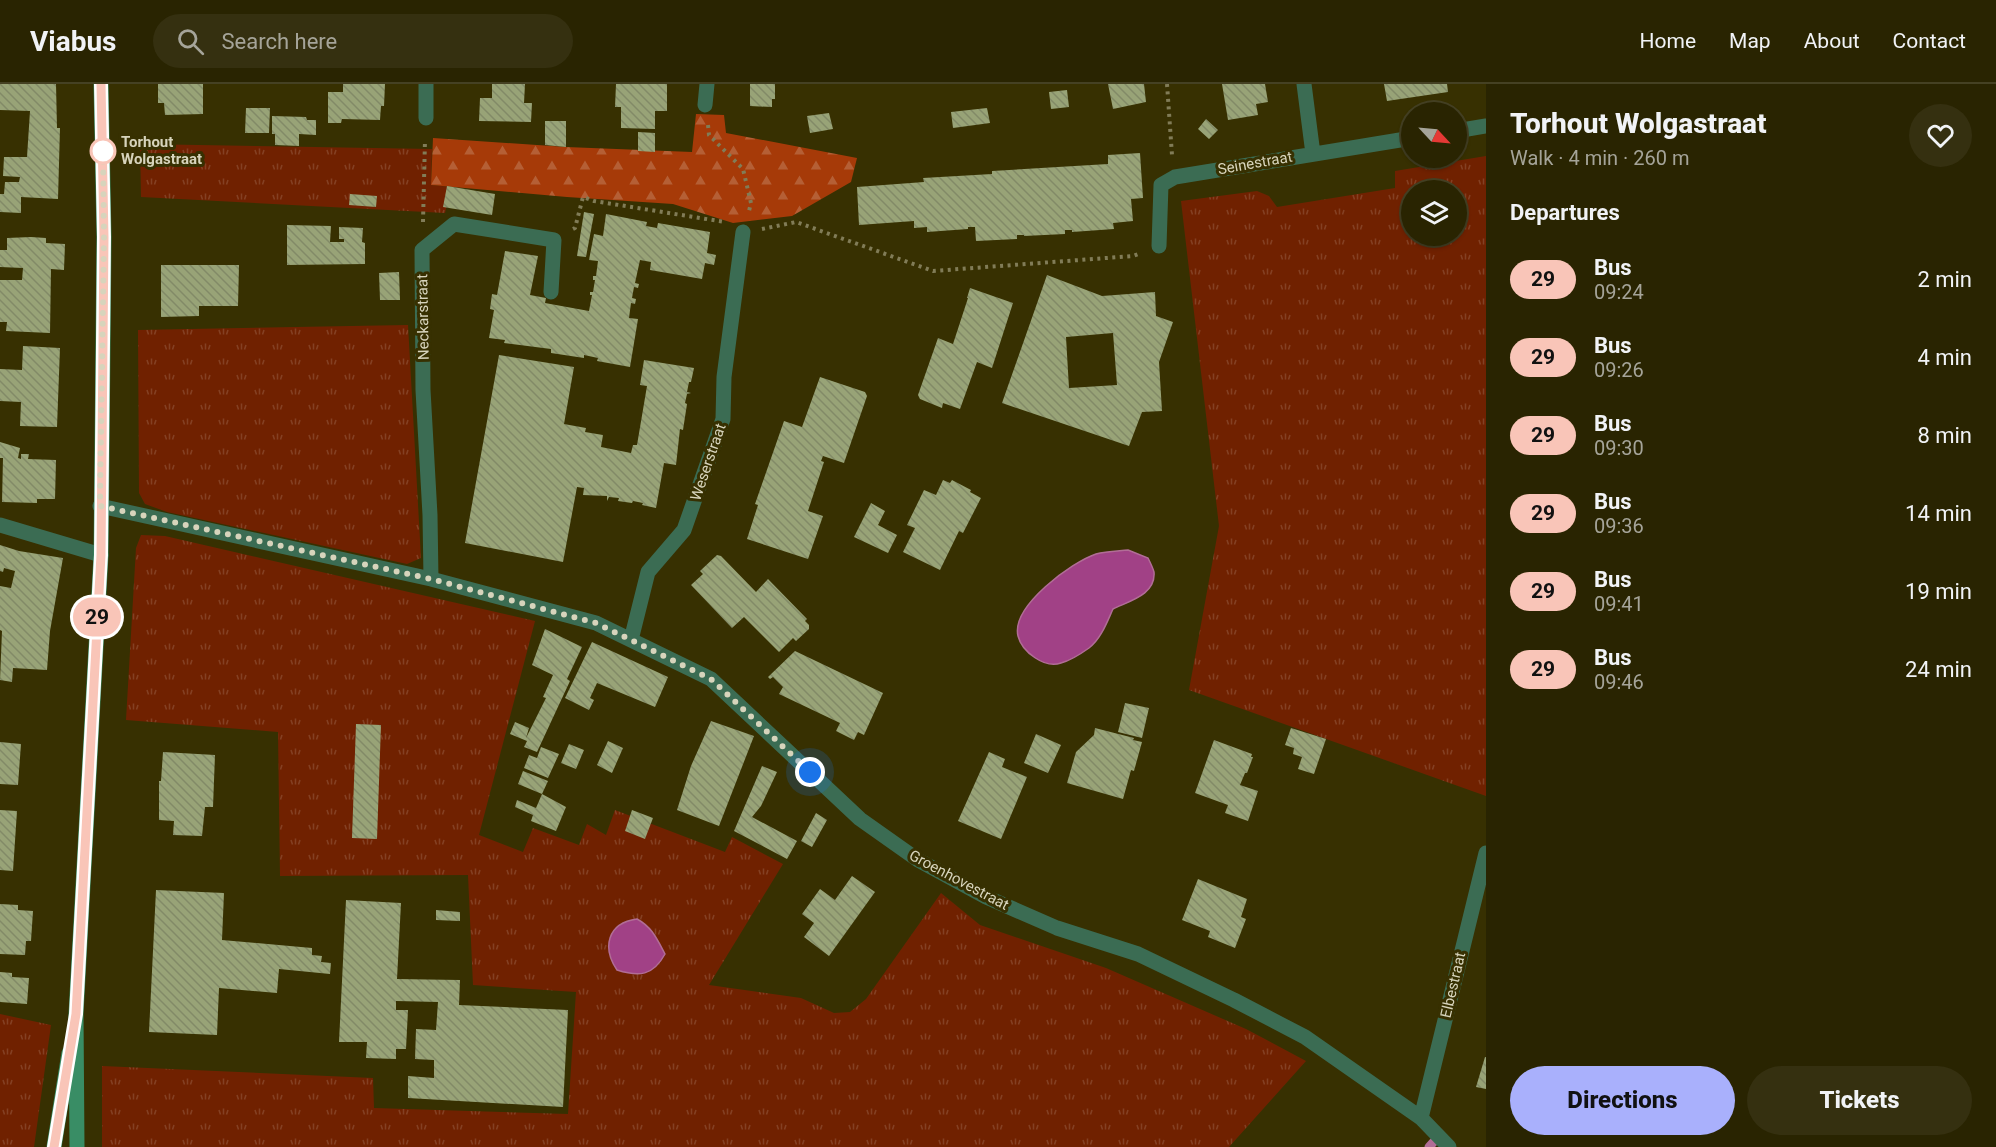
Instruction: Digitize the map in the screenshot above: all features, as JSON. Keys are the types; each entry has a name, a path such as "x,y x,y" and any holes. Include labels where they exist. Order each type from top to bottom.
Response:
{"street":[{"path":"77,1147 76,1014 101,555 104,237 101,84"},
{"path":"426,84 426,118"},
{"path":"705,105 707,84"},
{"path":"1304,84 1313,154"},
{"path":"1467,129 1486,126"},
{"name":"Seinestraat","path":"1175,177 1401,140"},
{"path":"1159,246 1161,185 1175,177"},
{"path":"422,250 454,225 554,240 551,292"},
{"name":"Weserstraat","path":"631,640 648,572 684,530 723,419 724,377 743,232"},
{"name":"Neckarstraat","path":"422,250 423,390 431,579"},
{"name":"Groenhovestraat","path":"100,506 431,579 596,623 711,679 860,819 918,860 986,897 1057,928 1138,954 1305,1037 1421,1118 1449,1147"},
{"path":"0,525 101,555"},
{"name":"Elbestraat","path":"1421,1118 1486,853"},
{"path":"54,1147 76,1014"}],"path":[{"path":"1167,84 1168,117 1175,177"},
{"path":"705,105 709,135 743,169 751,203 743,232"},
{"path":"422,250 426,118"},
{"path":"554,240 575,228 583,197 594,201 732,224 743,232 796,222 933,271 1133,256 1159,246"}],"green space":[{"path":"696,114 724,115 726,133 857,158 851,182 792,216 733,223 673,204 431,185 433,138 566,147 692,152"},
{"path":"140,144 432,149 431,185 451,187 445,213 141,197"},
{"path":"1486,156 1486,796 1189,690 1219,526 1181,201 1257,191 1269,196 1277,207 1395,188 1395,171 1413,168 1467,168 1467,159"},
{"path":"408,325 421,558 407,564 167,512 145,504 139,493 138,330"},
{"path":"141,535 165,536 535,621 479,835 523,852 533,828 579,845 587,824 606,835 615,810 725,852 732,837 783,864 709,985 801,998 834,1013 850,1012 866,999 941,893 980,925 1106,968 1246,1029 1306,1061 1229,1147 102,1147 102,1066 373,1078 374,1108 568,1114 576,992 473,985 468,875 280,876 278,732 126,720 136,548"},
{"path":"0,1014 51,1025 34,1147 0,1147"}],"shaded area":[{"path":"1128,550 1148,558 1154,572 1151,586 1134,600 1113,609 1097,640 1089,648 1072,659 1048,664 1035,658 1024,648 1018,636 1018,624 1033,599 1045,587 1073,566 1096,554"},
{"path":"637,919 657,938 665,954 656,967 650,971 632,974 617,970 612,962 609,945 610,938 619,926"}],"building":[{"path":"0,84 56,84 57,128 60,128 58,199 21,197 21,213 0,212 0,194 4,194 5,182 19,182 20,177 3,176 4,157 27,157 30,111 0,110"},
{"path":"158,84 203,84 203,114 165,115 164,103 158,103"},
{"path":"343,84 385,84 384,106 381,106 380,120 342,119 341,123 328,123 328,92 343,92"},
{"path":"492,84 525,84 524,103 532,103 531,122 479,121 480,98 492,98"},
{"path":"616,84 667,84 667,111 655,111 655,129 621,128 621,107 615,107"},
{"path":"750,84 775,84 775,99 772,99 772,107 750,106"},
{"path":"1108,84 1144,84 1146,102 1113,109"},
{"path":"1222,84 1265,84 1268,102 1256,104 1258,115 1228,120"},
{"path":"1384,84 1447,84 1448,92 1387,101"},
{"path":"1067,90 1069,107 1051,109 1049,92"},
{"path":"246,108 270,108 269,133 245,133"},
{"path":"987,108 990,123 953,128 951,112"},
{"path":"829,113 833,129 810,133 807,116"},
{"path":"272,116 306,117 307,120 316,120 316,135 299,134 299,146 275,145 275,134 272,134"},
{"path":"1206,119 1218,130 1209,139 1198,129"},
{"path":"545,121 566,121 566,147 545,145"},
{"path":"638,132 655,133 655,152 638,151"},
{"path":"1140,153 1143,198 1131,199 1133,221 1113,223 1114,229 1072,232 1072,230 1065,230 1065,234 1017,235 1017,239 976,241 975,227 927,232 927,227 914,228 914,221 859,225 857,187 924,182 923,178 992,174 992,171 1108,164 1108,155"},
{"path":"447,186 495,194 492,215 443,207"},
{"path":"350,194 377,196 376,207 349,205"},
{"path":"584,212 594,214 586,257 577,256"},
{"path":"606,214 647,222 646,226 657,228 658,223 710,232 707,253 716,255 714,265 705,263 702,279 650,270 651,262 640,260 635,283 639,284 638,288 634,287 632,298 636,299 635,304 631,303 629,318 638,319 630,367 597,361 598,358 584,355 584,358 551,353 551,349 504,343 505,340 489,338 494,310 490,309 492,294 497,295 505,251 538,256 530,295 546,298 545,303 589,311 592,295 590,292 593,292 595,280 593,276 596,276 598,261 589,260 594,234 603,236"},
{"path":"287,225 331,226 330,242 344,242 344,239 339,239 339,227 363,228 365,264 287,265"},
{"path":"7,238 46,238 46,243 65,244 64,270 51,269 50,333 6,331 7,322 0,322 0,280 22,280 23,268 0,267 0,250 7,250"},
{"path":"161,265 239,265 238,306 199,306 199,316 161,317"},
{"path":"399,272 400,300 380,300 379,273"},
{"path":"1047,275 1102,296 1155,292 1156,316 1173,322 1159,362 1162,411 1142,412 1129,446 1002,403","holes":["1113,333 1117,385 1069,388 1066,337"]},
{"path":"970,288 1013,303 992,368 977,362 960,409 943,403 942,408 920,399 918,395 938,338 953,344"},
{"path":"23,346 60,348 57,427 20,426 21,402 0,401 0,369 22,370"},
{"path":"499,355 574,367 564,424 586,428 585,432 603,435 601,447 631,453 633,445 637,445 647,386 640,385 644,360 694,368 687,392 691,393 687,394 685,403 687,404 683,430 680,429 676,465 664,463 656,508 633,501 632,503 618,501 619,498 609,497 607,501 607,496 583,495 584,488 577,487 563,562 465,543"},
{"path":"820,377 865,392 867,396 844,463 823,456 821,461 824,462 808,511 823,516 808,559 747,539 758,505 755,504 784,421 802,427"},
{"path":"0,442 20,448 18,458 21,459 21,454 29,454 28,459 56,460 55,499 37,499 37,503 2,502 3,458 0,458"},
{"path":"943,480 950,483 952,480 981,498 963,533 959,531 940,570 903,552 915,528 907,525 924,490 936,495"},
{"path":"871,503 885,511 878,525 897,535 888,553 854,537"},
{"path":"0,545 19,551 63,558 50,631 47,670 13,668 12,682 0,680 2,631 0,630 0,586 11,588 15,571 4,568 3,572 0,571"},
{"path":"717,555 721,556 756,592 768,579 807,619 805,621 809,629 796,641 793,638 779,652 744,617 732,628 691,585 703,574 700,571"},
{"path":"545,629 582,647 567,679 570,681 537,752 524,747 527,741 510,734 515,722 529,728 526,738 546,698 543,697 553,675 532,665"},
{"path":"592,642 668,677 655,707 597,683 590,698 594,700 589,710 565,698"},
{"path":"795,651 883,693 864,735 858,732 854,740 836,731 840,723 779,694 783,687 773,677 770,679 768,677"},
{"path":"1125,703 1149,708 1142,738 1118,732"},
{"path":"711,721 754,736 719,826 677,810 691,766"},
{"path":"356,724 381,725 377,839 352,838"},
{"path":"1095,728 1142,742 1123,799 1067,783 1076,752 1094,735"},
{"path":"1291,728 1326,739 1314,774 1298,769 1302,757 1293,754 1294,748 1285,745"},
{"path":"1036,734 1061,745 1048,773 1024,763"},
{"path":"1214,740 1252,754 1247,773 1240,785 1258,791 1248,821 1225,813 1228,805 1195,793"},
{"path":"608,741 623,748 612,773 597,765"},
{"path":"0,742 21,744 18,785 0,784"},
{"path":"569,744 584,750 576,769 561,763"},
{"path":"541,747 559,754 548,778 524,768 529,755 537,758"},
{"path":"163,752 215,755 213,807 205,807 202,836 173,835 174,821 159,820 159,781 161,781"},
{"path":"989,752 1005,759 1002,767 1027,777 1001,839 958,821"},
{"path":"762,766 777,772 761,806 752,817 797,841 787,859 734,831"},
{"path":"523,771 548,781 542,794 518,784"},
{"path":"542,794 566,807 556,831 531,821 533,815 515,807 517,800 536,808"},
{"path":"0,810 17,811 13,871 0,870"},
{"path":"632,810 653,818 645,839 625,831"},
{"path":"816,813 827,820 812,847 801,841"},
{"path":"852,876 875,892 829,956 804,937 814,923 802,914 820,889 835,900"},
{"path":"1198,879 1247,899 1241,917 1246,919 1235,948 1208,937 1210,931 1182,920"},
{"path":"156,890 224,893 222,940 312,948 312,955 322,956 321,962 331,963 330,974 279,969 277,993 219,988 217,1035 149,1032"},
{"path":"346,900 401,903 397,979 460,980 459,1005 568,1010 563,1107 408,1098 408,1076 434,1078 434,1060 415,1059 416,1029 436,1030 438,1002 396,1001 396,1010 408,1010 406,1049 396,1049 396,1059 366,1058 367,1042 339,1042"},
{"path":"0,904 18,905 18,910 33,911 31,941 26,941 25,955 0,954"},
{"path":"436,910 460,912 460,921 436,920"},
{"path":"0,972 12,973 12,977 29,978 27,1004 0,1002"},
{"path":"1486,1057 1486,1089 1476,1087"}],"waterway":[{"path":"1429,1147 1439,1136"}],"bus line":[{"name":"29","path":"54,1147 76,1014 101,555 104,237 101,84"}],"place":[{"name":"Torhout Wolgastraat","path":"103,151"}],"route":[{"path":"103,151 100,506 431,579 596,623 711,679 810,772"}]}
